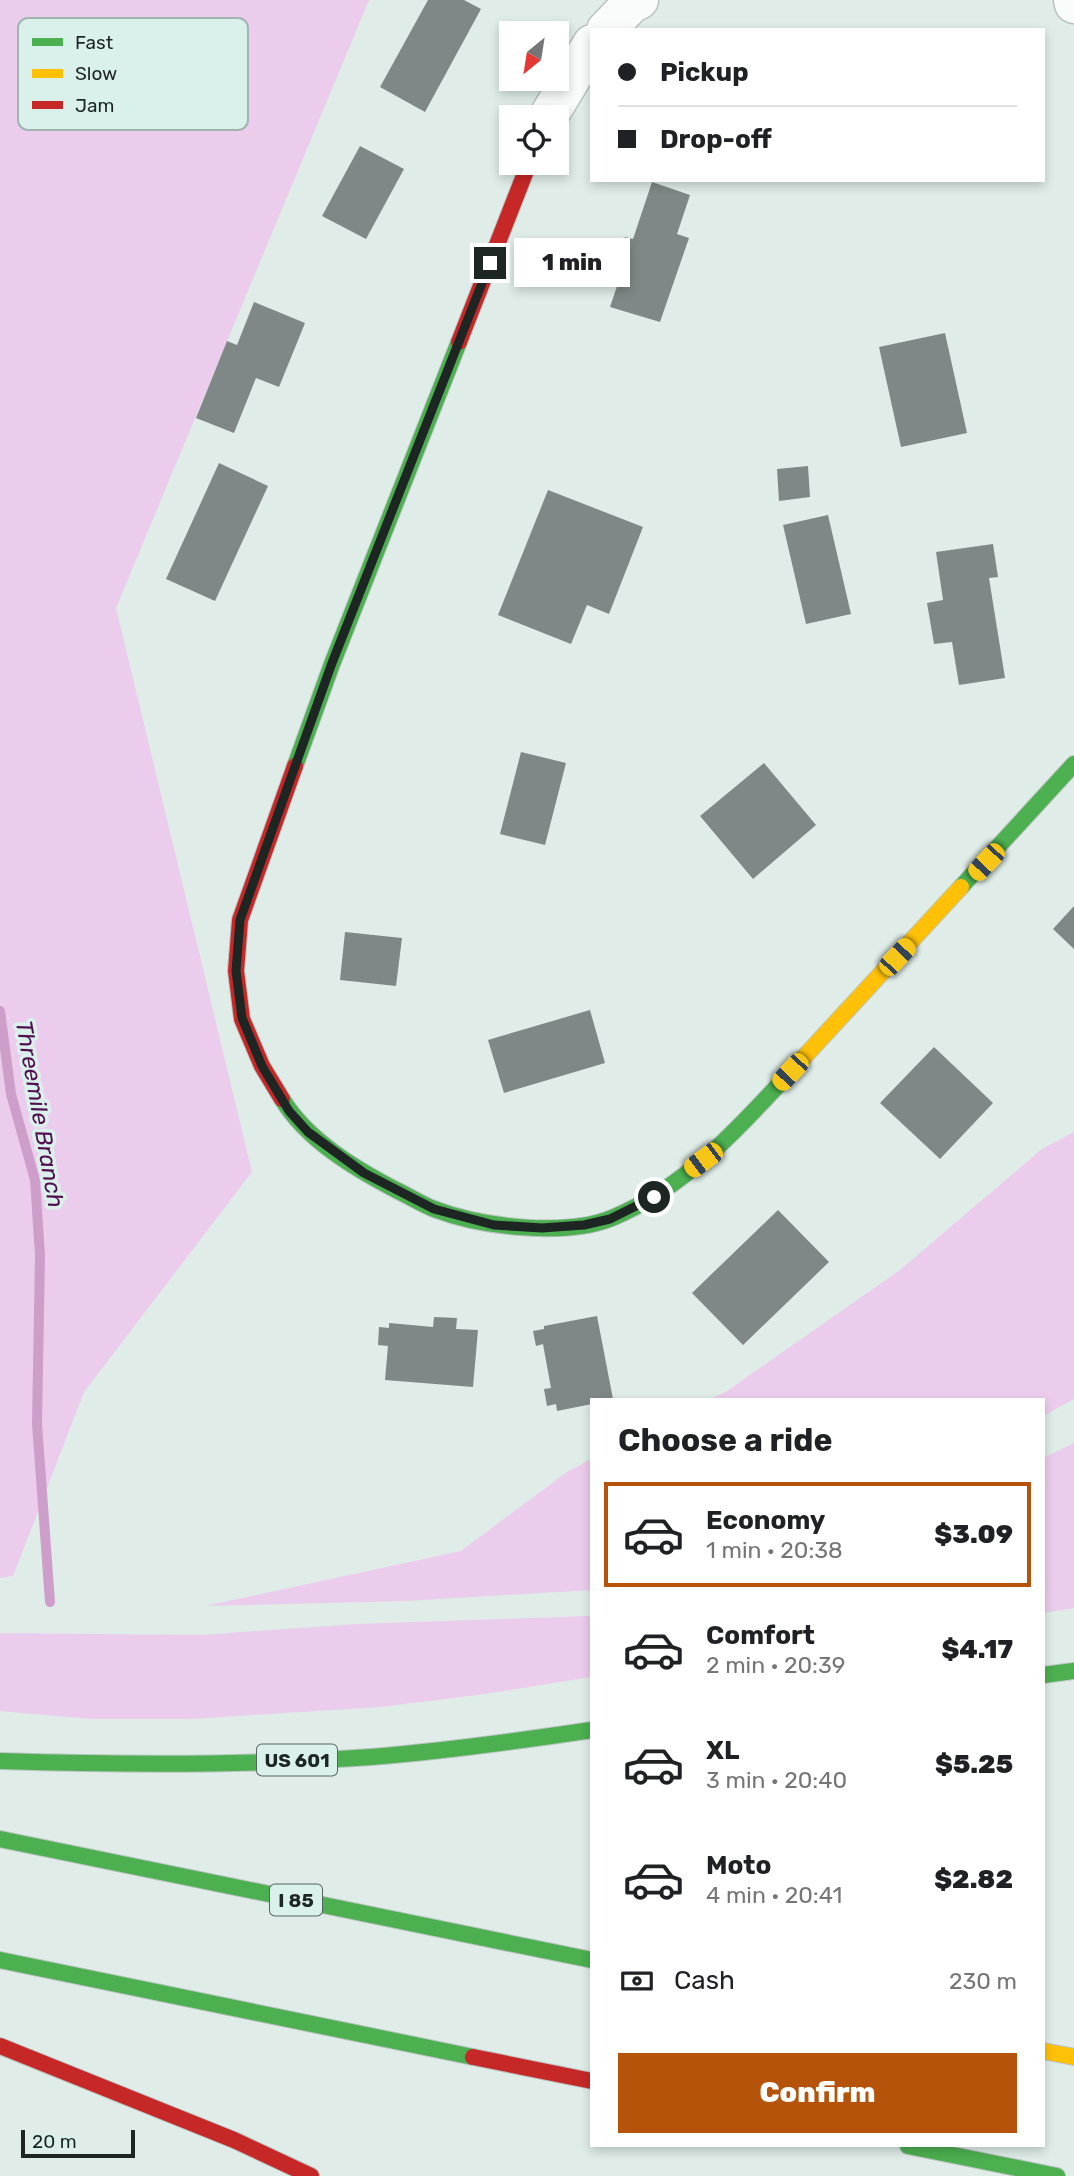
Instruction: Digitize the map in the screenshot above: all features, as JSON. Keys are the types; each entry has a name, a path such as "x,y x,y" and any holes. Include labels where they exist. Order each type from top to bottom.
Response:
{"main road":[{"path":"524,175 332,663 240,920 236,971 242,1018 262,1066 289,1111 308,1132 364,1173 434,1209 494,1225 542,1228 584,1225 610,1219 654,1197 703,1160 754,1111 1074,764"},
{"path":"1045,1675 1074,1671"},
{"name":"US 601","path":"0,1761 186,1764 341,1759 425,1752 590,1730"},
{"name":"I 85","path":"0,1839 590,1960"},
{"path":"0,1960 590,2081"},
{"path":"0,2046 233,2140 311,2176"},
{"path":"1045,2051 1074,2057"},
{"path":"913,2147 1058,2176"}],"street":[{"path":"608,28 631,4 639,0"},
{"path":"555,105 590,47"}],"shaded area":[{"path":"0,0 369,0 116,608 252,1172 84,1392 13,1576 0,1578"},
{"path":"1074,1132 1074,1399 1045,1415 1045,1398 713,1398 727,1391 900,1270 1042,1149"},
{"path":"1074,1443 1074,1608 1045,1613 1045,1457"},
{"path":"590,1460 590,1590 406,1601 205,1606 461,1551 567,1472"},
{"path":"590,1616 590,1677 380,1707 191,1719 91,1719 0,1711 0,1633 201,1635 357,1624"}],"building":[{"path":"428,0 464,0 481,9 425,112 380,87"},
{"path":"360,146 404,169 366,239 322,216"},
{"path":"652,182 690,195 677,234 689,238 660,322 610,307 620,277 613,274 625,237 633,239"},
{"path":"254,302 305,323 279,387 256,378 234,433 196,418 227,341 237,345"},
{"path":"945,333 967,433 901,447 879,347"},
{"path":"219,463 268,486 215,601 166,579"},
{"path":"808,466 810,497 779,501 777,469"},
{"path":"548,490 643,527 609,614 587,605 571,644 498,615"},
{"path":"828,515 851,614 806,624 783,525"},
{"path":"993,544 998,577 989,578 1005,678 959,685 952,642 934,644 927,603 943,600 936,552"},
{"path":"521,752 566,763 545,845 500,834"},
{"path":"764,763 816,825 753,879 700,816"},
{"path":"1074,906 1074,949 1053,929"},
{"path":"345,932 402,938 396,986 340,980"},
{"path":"590,1010 605,1063 504,1093 488,1040"},
{"path":"934,1047 993,1103 940,1159 880,1103"},
{"path":"778,1210 829,1262 743,1345 692,1293"},
{"path":"597,1316 613,1398 590,1398 590,1404 557,1411 556,1404 547,1406 544,1389 551,1388 543,1344 536,1346 533,1331 544,1329 544,1326"},
{"path":"434,1317 457,1318 456,1329 478,1330 473,1387 385,1380 388,1346 378,1345 379,1327 389,1328 389,1323 433,1327"}],"waterway":[{"name":"Threemile Branch","path":"0,1011 11,1094 35,1180 40,1255 37,1424 50,1602"}],"traffic: fast":[{"path":"295,766 332,664 459,342"},
{"path":"961,887 1074,764"},
{"path":"282,1099 304,1127 333,1152 429,1207 475,1221 499,1225 571,1227 612,1218 667,1188 717,1148 805,1056"},
{"path":"1045,1675 1074,1671"},
{"path":"0,1761 186,1764 325,1760 454,1749 590,1730"},
{"path":"0,1839 590,1960"},
{"path":"0,1960 473,2057"},
{"path":"913,2147 1057,2176"}],"traffic: slow":[{"path":"805,1056 961,887"},
{"path":"1045,2051 1074,2057"}],"traffic: jam":[{"path":"459,342 524,175"},
{"path":"282,1099 262,1066 242,1019 236,971 240,920 295,766"},
{"path":"0,2046 234,2140 311,2176"},
{"path":"473,2057 590,2081"}],"route":[{"path":"490,263 332,663 240,920 236,971 242,1018 262,1066 289,1111 308,1132 364,1173 434,1209 494,1225 542,1228 584,1225 610,1219 654,1197"}]}
